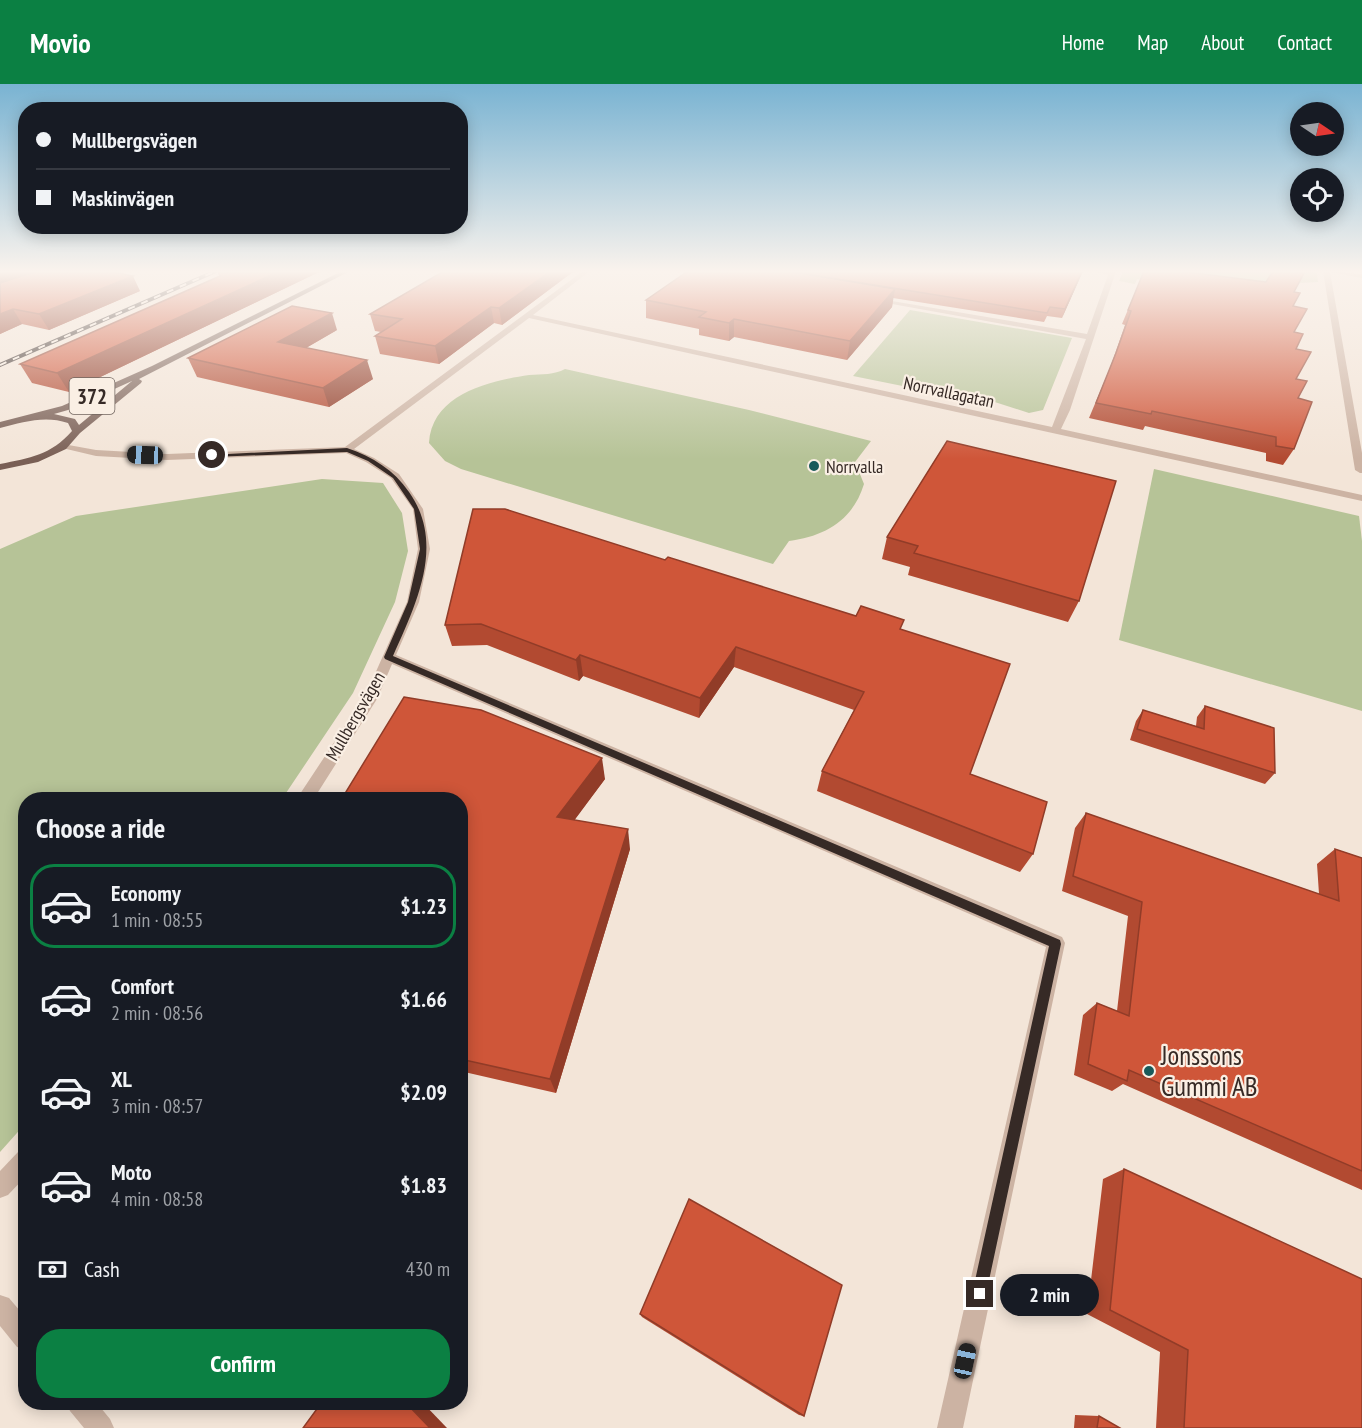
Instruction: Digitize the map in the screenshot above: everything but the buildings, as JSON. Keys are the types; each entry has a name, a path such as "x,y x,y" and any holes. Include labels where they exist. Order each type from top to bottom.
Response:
{"main road":[{"name":"372","path":"0,425 65,408 155,368 223,334"},
{"name":"372","path":"0,467 34,460 63,447 77,431 155,368"},
{"name":"372","path":"27,418 67,419 75,424 77,431"}],"street":[{"path":"347,450 505,334"},
{"name":"Norrvallagatan","path":"610,334 1362,498"},
{"path":"1071,334 1090,337"},
{"path":"1055,431 1065,410 1091,334"},
{"path":"1337,334 1360,470"},
{"name":"Mullbergsvägen","path":"63,447 93,453 145,455 347,450 370,460 395,476 418,509 424,549 412,602 372,695 309,792"},
{"path":"388,657 1056,944 950,1428"},
{"path":"0,1187 18,1168"},
{"path":"0,1307 18,1328"},
{"path":"86,1410 101,1428"}],"green space":[{"path":"890,334 1047,334 1072,338 1043,410 1029,413 976,396 957,397 853,376"},
{"path":"565,369 749,410 871,441 855,462 864,484 859,497 845,517 836,524 815,535 789,541 773,564 461,469 445,461 429,443 433,426 440,413 465,393 497,381"},
{"path":"1154,469 1359,516 1362,541 1362,711 1119,640"},
{"path":"322,479 383,483 402,513 408,551 395,602 353,693 287,792 18,792 18,1132 0,1152 0,549 76,516"}],"railway":[{"path":"0,365 72,334"}],"place":[{"name":"Norrvalla","path":"814,466"},
{"name":"Jonssons Gummi AB","path":"1149,1071"}],"route":[{"path":"212,455 347,450 370,460 395,476 418,509 424,549 412,602 388,657 1056,944 980,1294"}]}
